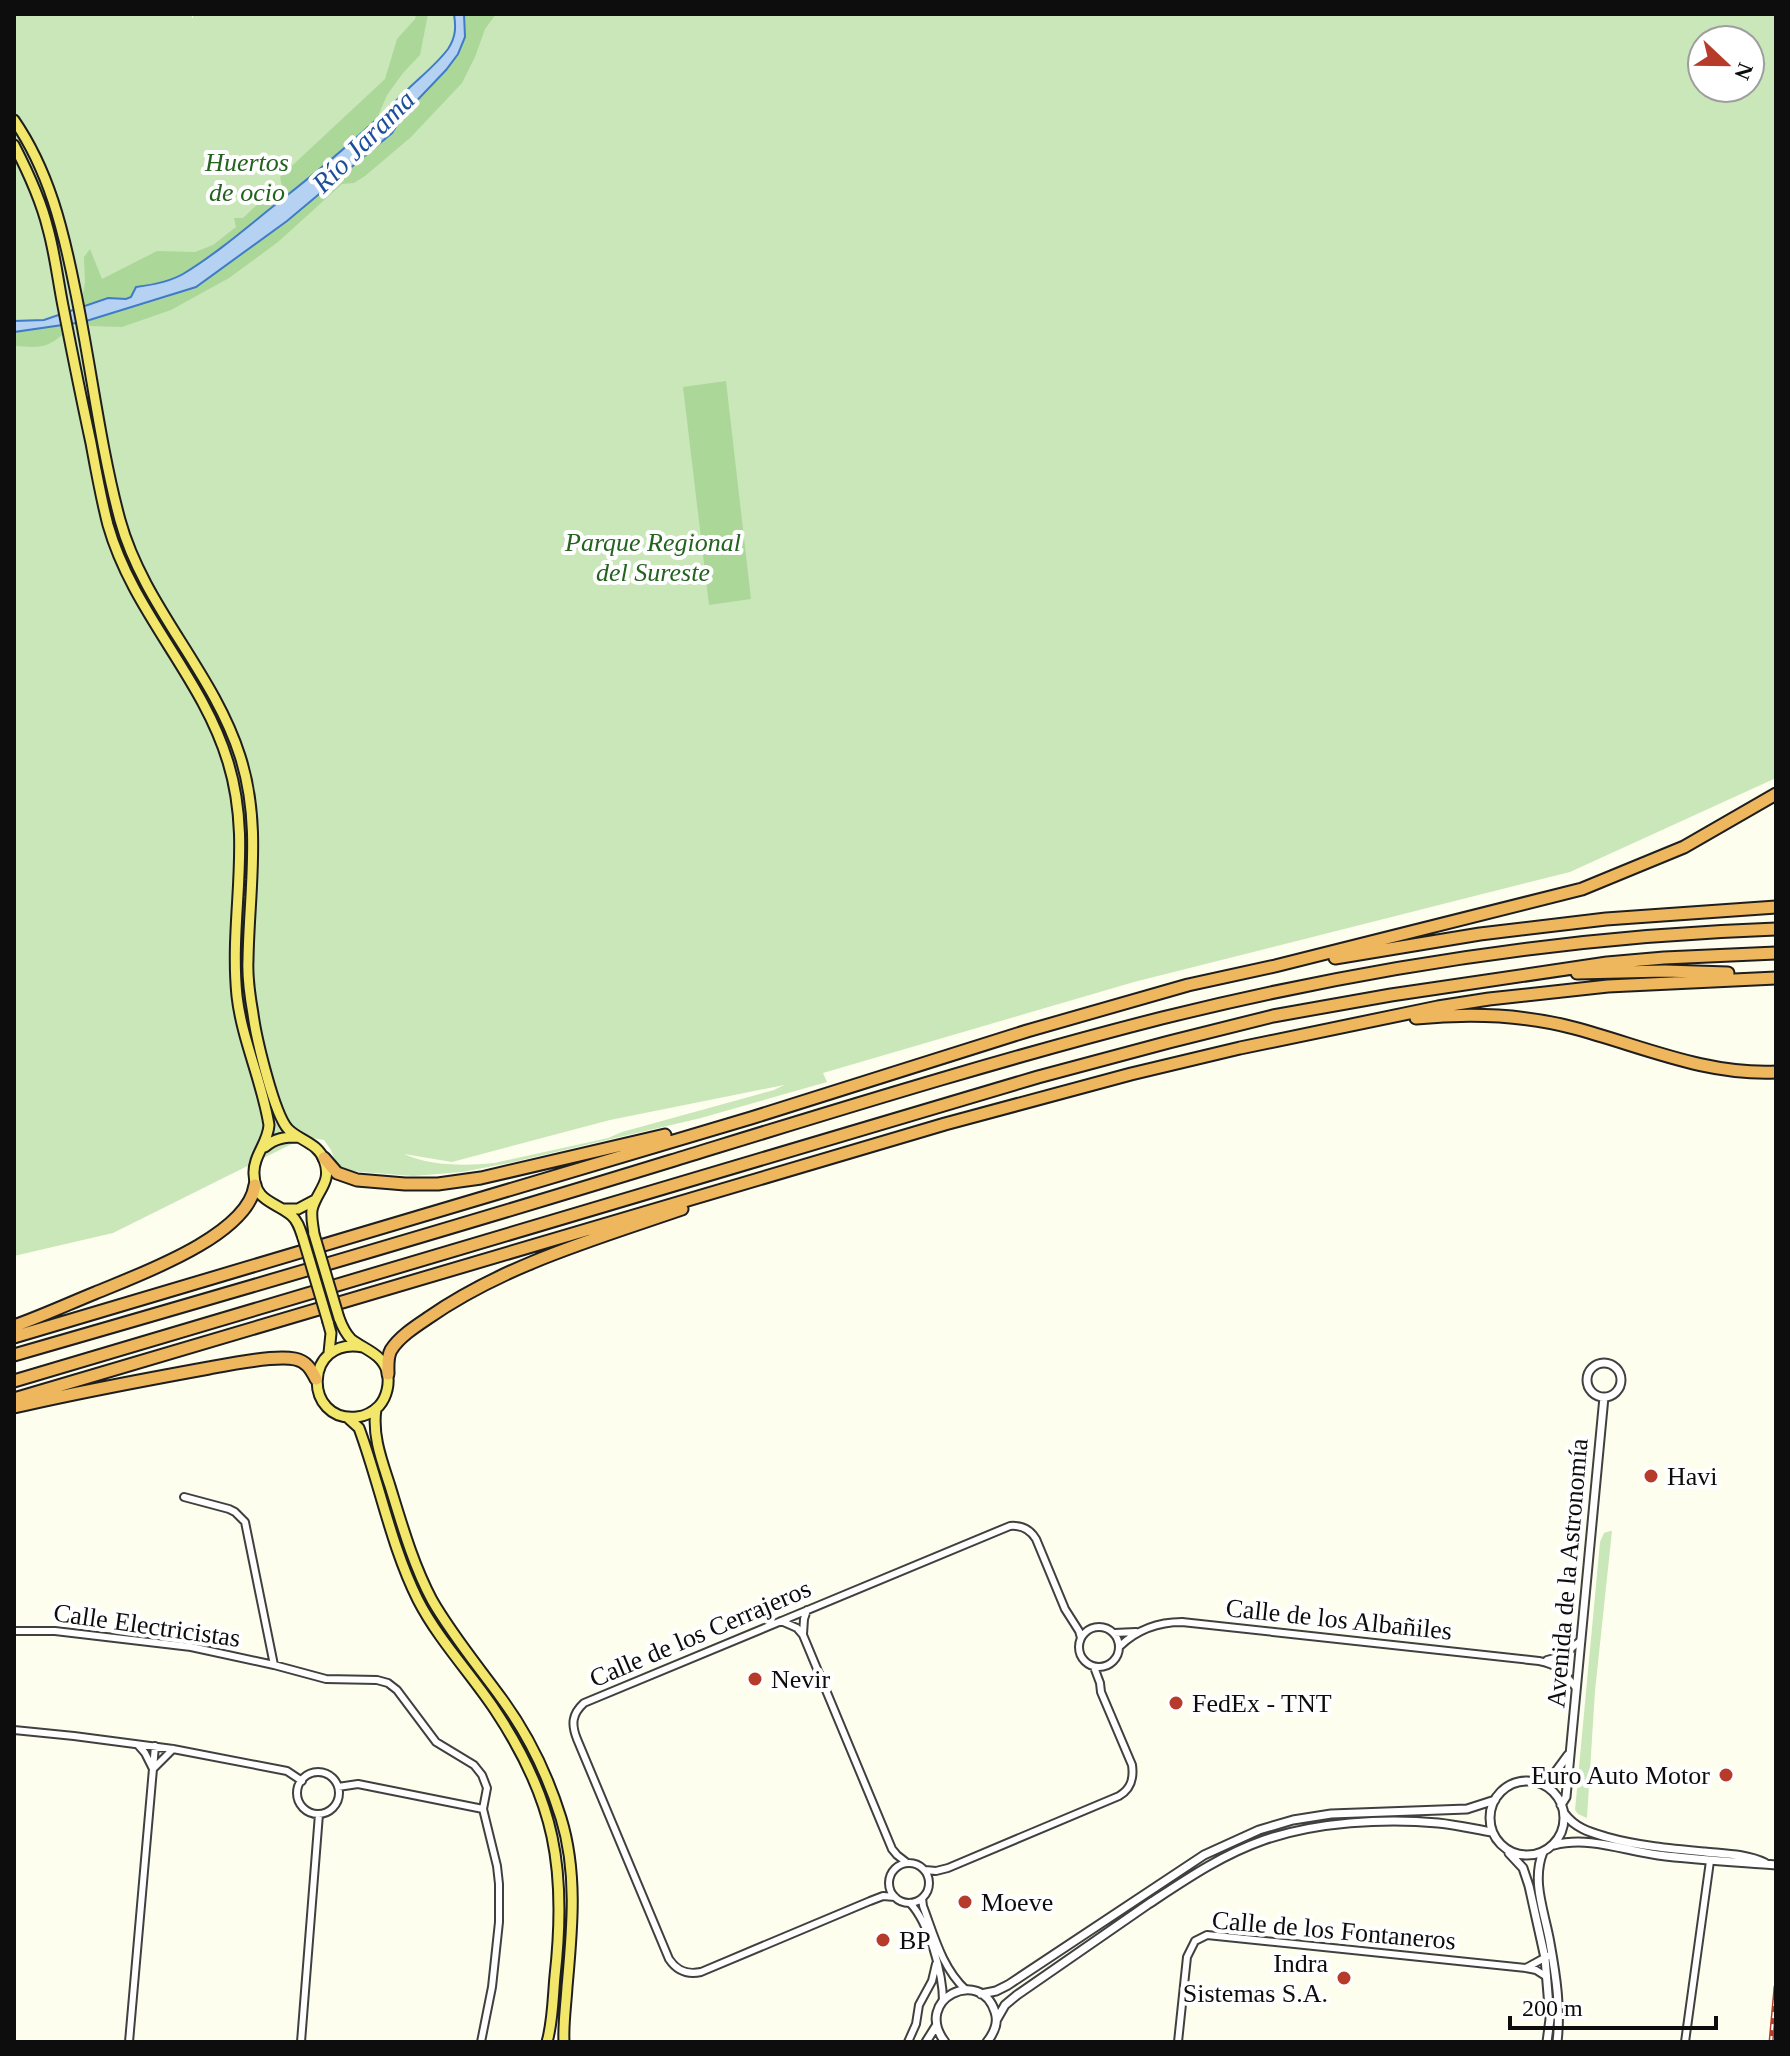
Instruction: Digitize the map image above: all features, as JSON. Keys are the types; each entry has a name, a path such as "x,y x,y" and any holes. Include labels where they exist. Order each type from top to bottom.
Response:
{"highway":[{"path":"14,1337 1188,985 1582,889 1684,847 1776,794"},
{"path":"1275,966 1480,934 1574,923 1776,907"},
{"path":"14,1355 1033,1053 1163,1018 1328,982 1479,955 1605,940 1776,929"},
{"path":"14,1381 1024,1082 1273,1016 1607,963 1776,953"},
{"path":"1561,970 1580,973 1665,971 1776,976"},
{"path":"14,1399 945,1124 1131,1074 1240,1048 1476,1001 1593,988 1776,976"},
{"path":"1371,1022 1476,1014 1515,1018 1571,1027 1716,1069 1776,1072"},
{"path":"324,1158 337,1173 357,1180 438,1184 481,1178 783,1107"},
{"path":"388,1374 392,1349 403,1338 453,1300 495,1278 574,1246 821,1161"},
{"path":"14,1326 166,1263 210,1239 242,1212 255,1185"},
{"path":"14,1407 103,1387 244,1362 293,1358 303,1361 316,1379"}],"main road":[{"path":"14,120 41,165 54,197 69,259 109,471 129,550 145,584 219,705 241,760 252,818 254,848 247,963 253,1018 278,1112 289,1130 315,1146 324,1158 327,1172 325,1185 315,1200 312,1213 314,1234 339,1318 350,1338 374,1352 382,1360 388,1374 387,1391 376,1409 365,1416 348,1418"},
{"path":"14,145 48,229 117,555 135,593 198,692 220,736 235,789 241,847 236,939 237,995 241,1022 268,1116 268,1136 255,1163 255,1185 269,1203 293,1217 299,1225 331,1333 329,1353"},
{"path":"262,1150 270,1142 283,1137 299,1137"},
{"path":"282,1209 298,1209 315,1200"},
{"path":"363,1347 349,1344 329,1353 316,1379 318,1394 325,1405 359,1428 401,1559 419,1602 520,1750 538,1786 550,1824 560,1898 558,1953 547,2042"},
{"path":"376,1409 377,1444 412,1556 432,1599 528,1740 548,1779 562,1822 570,1860 573,1899 564,2042"}],"street":[{"path":"1603,1363 1613,1365 1621,1377 1617,1391 1604,1397 1591,1391 1587,1381 1590,1370 1603,1363"},
{"name":"Avenida de la Astronomía","path":"1562,1808 1566,1797 1604,1397"},
{"name":"Calle Electricistas","path":"184,1497 229,1509 245,1522 274,1665"},
{"name":"Calle de los Cerrajeros","path":"895,1897 883,1896 870,1901 701,1972 680,1971 669,1959 577,1739 574,1715 584,1703 1016,1525 1028,1530 1036,1539 1065,1609 1081,1638"},
{"path":"807,1610 803,1635 892,1849 906,1862 917,1864 925,1870 936,1871 954,1865 1119,1796 1129,1788 1132,1765 1101,1692 1094,1667"},
{"path":"781,1621 792,1625 803,1635"},
{"name":"Calle de los Albañiles","path":"1114,1633 1136,1632 1160,1624 1182,1622 1539,1661 1561,1668 1576,1688"},
{"path":"1103,1627 1114,1633 1120,1646 1112,1663 1107,1667 1094,1667 1084,1661 1079,1650 1085,1633 1103,1627"},
{"name":"Calle Electricistas","path":"14,1631 55,1631 154,1641 274,1665 326,1679 388,1683 397,1690 436,1742 465,1759 482,1775 487,1788 483,1809"},
{"name":"Calle de los Albañiles","path":"1120,1646 1136,1632"},
{"name":"Calle de los Albañiles","path":"1539,1661 1562,1656 1580,1641"},
{"path":"14,1730 173,1749 287,1771 302,1781"},
{"path":"137,1744 153,1769"},
{"path":"129,2042 155,1746"},
{"path":"153,1769 173,1749"},
{"path":"1557,2042 1558,1996 1532,1897 1523,1868 1492,1832 1490,1821 1495,1800 1504,1789 1512,1784 1544,1780 1561,1767 1570,1753"},
{"path":"319,1772 331,1777 338,1787 339,1795 333,1808 319,1814 306,1810 299,1800 302,1781 312,1773 319,1772"},
{"path":"1533,1782 1552,1791 1574,1824 1584,1830 1650,1846 1748,1856 1773,1865"},
{"path":"338,1787 358,1784 483,1809 497,1866 499,1922 492,1987 481,2042"},
{"path":"981,1994 1008,1985 1204,1855 1259,1830 1331,1814 1467,1809 1495,1800"},
{"path":"1552,1846 1563,1824 1562,1808"},
{"path":"301,2042 319,1814"},
{"path":"987,2042 1005,2005 1017,1995 1210,1864 1264,1840 1297,1830 1372,1823 1437,1823 1492,1832"},
{"path":"1505,1848 1517,1854 1530,1855 1569,1841 1710,1861 1773,1865"},
{"path":"1692,1851 1710,1861"},
{"path":"1543,1852 1538,1867 1538,1884 1548,1956 1550,2019 1547,2042"},
{"path":"1710,1861 1731,1854"},
{"path":"1685,2042 1710,1861"},
{"path":"906,1862 891,1873 889,1886 895,1897 905,1903 926,1894 929,1882 925,1870"},
{"path":"922,1898 947,1967 966,1990"},
{"path":"910,1903 918,1911 943,1982 943,2001 936,2017 936,2026 945,2042"},
{"name":"Calle de los Fontaneros","path":"1178,2042 1187,1957 1195,1941 1207,1935 1526,1968 1547,1977"},
{"path":"1526,1968 1548,1956"},
{"path":"908,2042 937,1960"},
{"path":"943,2001 953,1993 966,1990 981,1994 989,2000 997,2019"},
{"path":"926,2042 936,2026"}],"green space":[{"name":"Parque Regional del Sureste","path":"14,14 191,14 193,19 193,14 1776,14 1776,778 1570,872 1134,982 823,1073 827,1082 701,1118 509,1163 462,1172 413,1176 348,1171 337,1166 324,1140 306,1137 113,1233 14,1256","holes":["784,1085 608,1138 494,1163 448,1164 404,1154 452,1162 610,1120"]},
{"path":"416,14 428,14 420,55 387,95 376,121 329,163 221,248 181,275 137,287 126,299 108,298 84,306 84,257 90,249 102,279 157,251 195,252 213,245 236,227 234,218 243,218 282,186 280,177 385,79 397,39"},
{"path":"464,14 496,14 485,29 462,83 411,137 365,176 354,183 342,184 278,242 229,278 171,310 122,327 90,326 87,321 168,297 239,257 287,221 392,133 404,114 446,70 458,54"},
{"path":"60,326 62,335 50,343 14,346 14,332"},
{"path":"726,381 751,599 709,605 683,387"},
{"path":"1612,1531 1595,1691 1587,1818 1575,1810 1600,1542 1604,1533"}],"water":[{"name":"Río Jarama","path":"454,14 464,14 465,37 458,54 404,114 392,133 287,221 196,287 83,322 14,332 14,321 44,320 108,298 126,299 131,297 136,287 172,279 207,258 342,150 433,66 453,40"}],"railway":[{"path":"1771,2042 1776,1987"}],"place":[{"name":"Havi","path":"1651,1476"},
{"name":"Nevir","path":"755,1679"},
{"name":"FedEx - TNT","path":"1176,1703"},
{"name":"Euro Auto Motor","path":"1726,1775"},
{"name":"Moeve","path":"965,1902"},
{"name":"BP","path":"883,1940"},
{"name":"Indra Sistemas S.A.","path":"1344,1978"}],"park label":[{"name":"Huertos de ocio","path":"247,177"}]}
